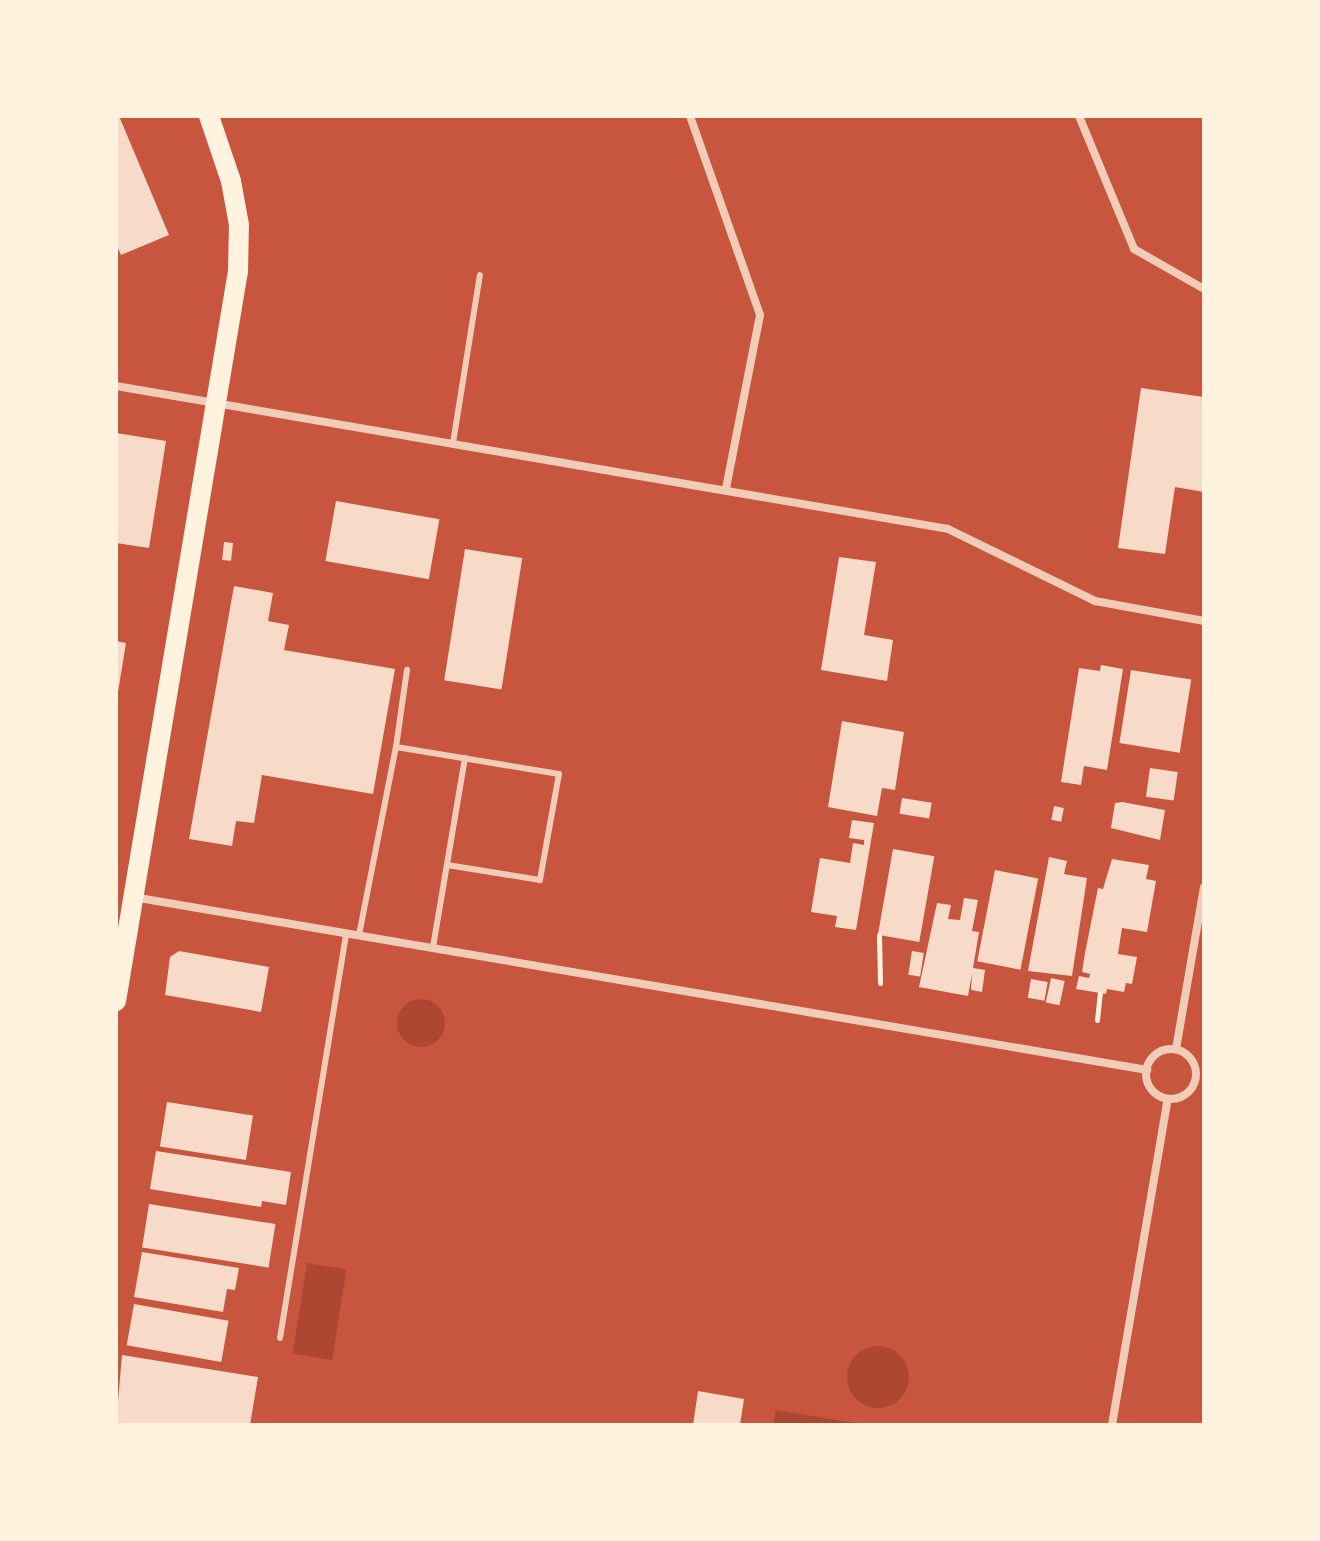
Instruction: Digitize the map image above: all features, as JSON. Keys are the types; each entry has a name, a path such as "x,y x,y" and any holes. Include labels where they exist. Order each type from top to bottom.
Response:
{"main road":[{"path":"116,1001 233,316 239,225 231,181 209,116"}],"street":[{"path":"690,116 760,315 726,488"},
{"path":"1079,116 1134,249 1204,289"},
{"path":"116,386 726,488 948,529 1095,601 1204,621"},
{"path":"1176,1049 1204,887"},
{"path":"133,897 1147,1070"},
{"path":"1176,1049 1192,1059 1200,1079 1186,1094 1168,1099 1151,1089 1147,1070 1157,1054 1176,1049"},
{"path":"1112,1425 1168,1099"}],"lane":[{"path":"453,443 480,275"},
{"path":"359,935 396,747 407,670"},
{"path":"396,747 559,774 540,880 447,865"},
{"path":"433,947 465,758"},
{"path":"280,1338 346,933"}],"path":[{"path":"879,935 880,983"},
{"path":"1097,1020 1100,993"}],"shaded area":[{"path":"421,999 438,1006 445,1023 438,1040 421,1047 404,1040 397,1023 404,1006"},
{"path":"307,1263 347,1269 332,1360 293,1354"},
{"path":"878,1346 900,1355 909,1377 900,1399 878,1408 856,1399 847,1377 856,1355"},
{"path":"776,1410 867,1425 773,1425"}],"building":[{"path":"116,116 119,116 169,235 121,255 116,244"},
{"path":"1141,388 1204,397 1204,492 1175,487 1165,554 1118,548"},
{"path":"116,433 166,441 149,548 116,543"},
{"path":"336,501 439,519 429,579 325,561"},
{"path":"224,542 233,543 231,561 222,560"},
{"path":"465,549 522,558 501,689 444,680"},
{"path":"839,557 876,562 864,635 893,640 887,681 821,670"},
{"path":"234,586 273,593 268,621 289,625 284,650 395,669 373,794 262,775 254,823 236,821 232,846 189,839"},
{"path":"116,641 126,643 118,692 116,691"},
{"path":"1101,665 1123,669 1107,770 1084,766 1081,785 1061,782 1079,668 1100,671"},
{"path":"1131,670 1191,680 1180,753 1119,743"},
{"path":"842,721 904,732 895,790 882,788 877,816 828,807"},
{"path":"1150,768 1178,772 1174,801 1146,797"},
{"path":"902,798 932,803 929,818 899,814"},
{"path":"1115,803 1165,810 1160,840 1111,828"},
{"path":"1054,806 1064,808 1061,822 1051,820"},
{"path":"852,820 874,823 856,930 835,927 837,916 811,912 820,858 850,863 853,843 864,845 864,840 849,838"},
{"path":"893,849 934,856 919,942 878,935"},
{"path":"1049,857 1067,861 1064,874 1087,878 1072,976 1028,971"},
{"path":"1112,859 1149,865 1146,879 1156,881 1147,932 1122,928 1118,954 1137,957 1132,984 1126,983 1124,992 1107,989 1106,994 1076,989 1079,976 1089,978 1090,974 1082,972 1085,953 1098,888 1103,889"},
{"path":"995,870 1038,878 1020,970 977,961"},
{"path":"964,898 978,900 972,931 979,932 973,968 985,970 982,992 971,990 972,974 968,996 919,987 937,903 951,905 948,919 960,920"},
{"path":"179,951 269,967 261,1012 165,995 170,957"},
{"path":"912,951 924,953 920,977 908,975"},
{"path":"1051,978 1065,981 1059,1005 1046,1002"},
{"path":"1031,979 1048,982 1044,1001 1028,998"},
{"path":"167,1102 253,1116 246,1160 160,1146"},
{"path":"156,1151 291,1172 286,1205 262,1201 261,1207 150,1189"},
{"path":"149,1204 275,1224 269,1267 142,1247"},
{"path":"142,1252 239,1268 235,1290 227,1289 223,1312 134,1297"},
{"path":"134,1304 229,1321 221,1362 127,1345"},
{"path":"122,1355 258,1377 250,1425 116,1425"},
{"path":"698,1391 744,1399 740,1425 693,1425"}]}
